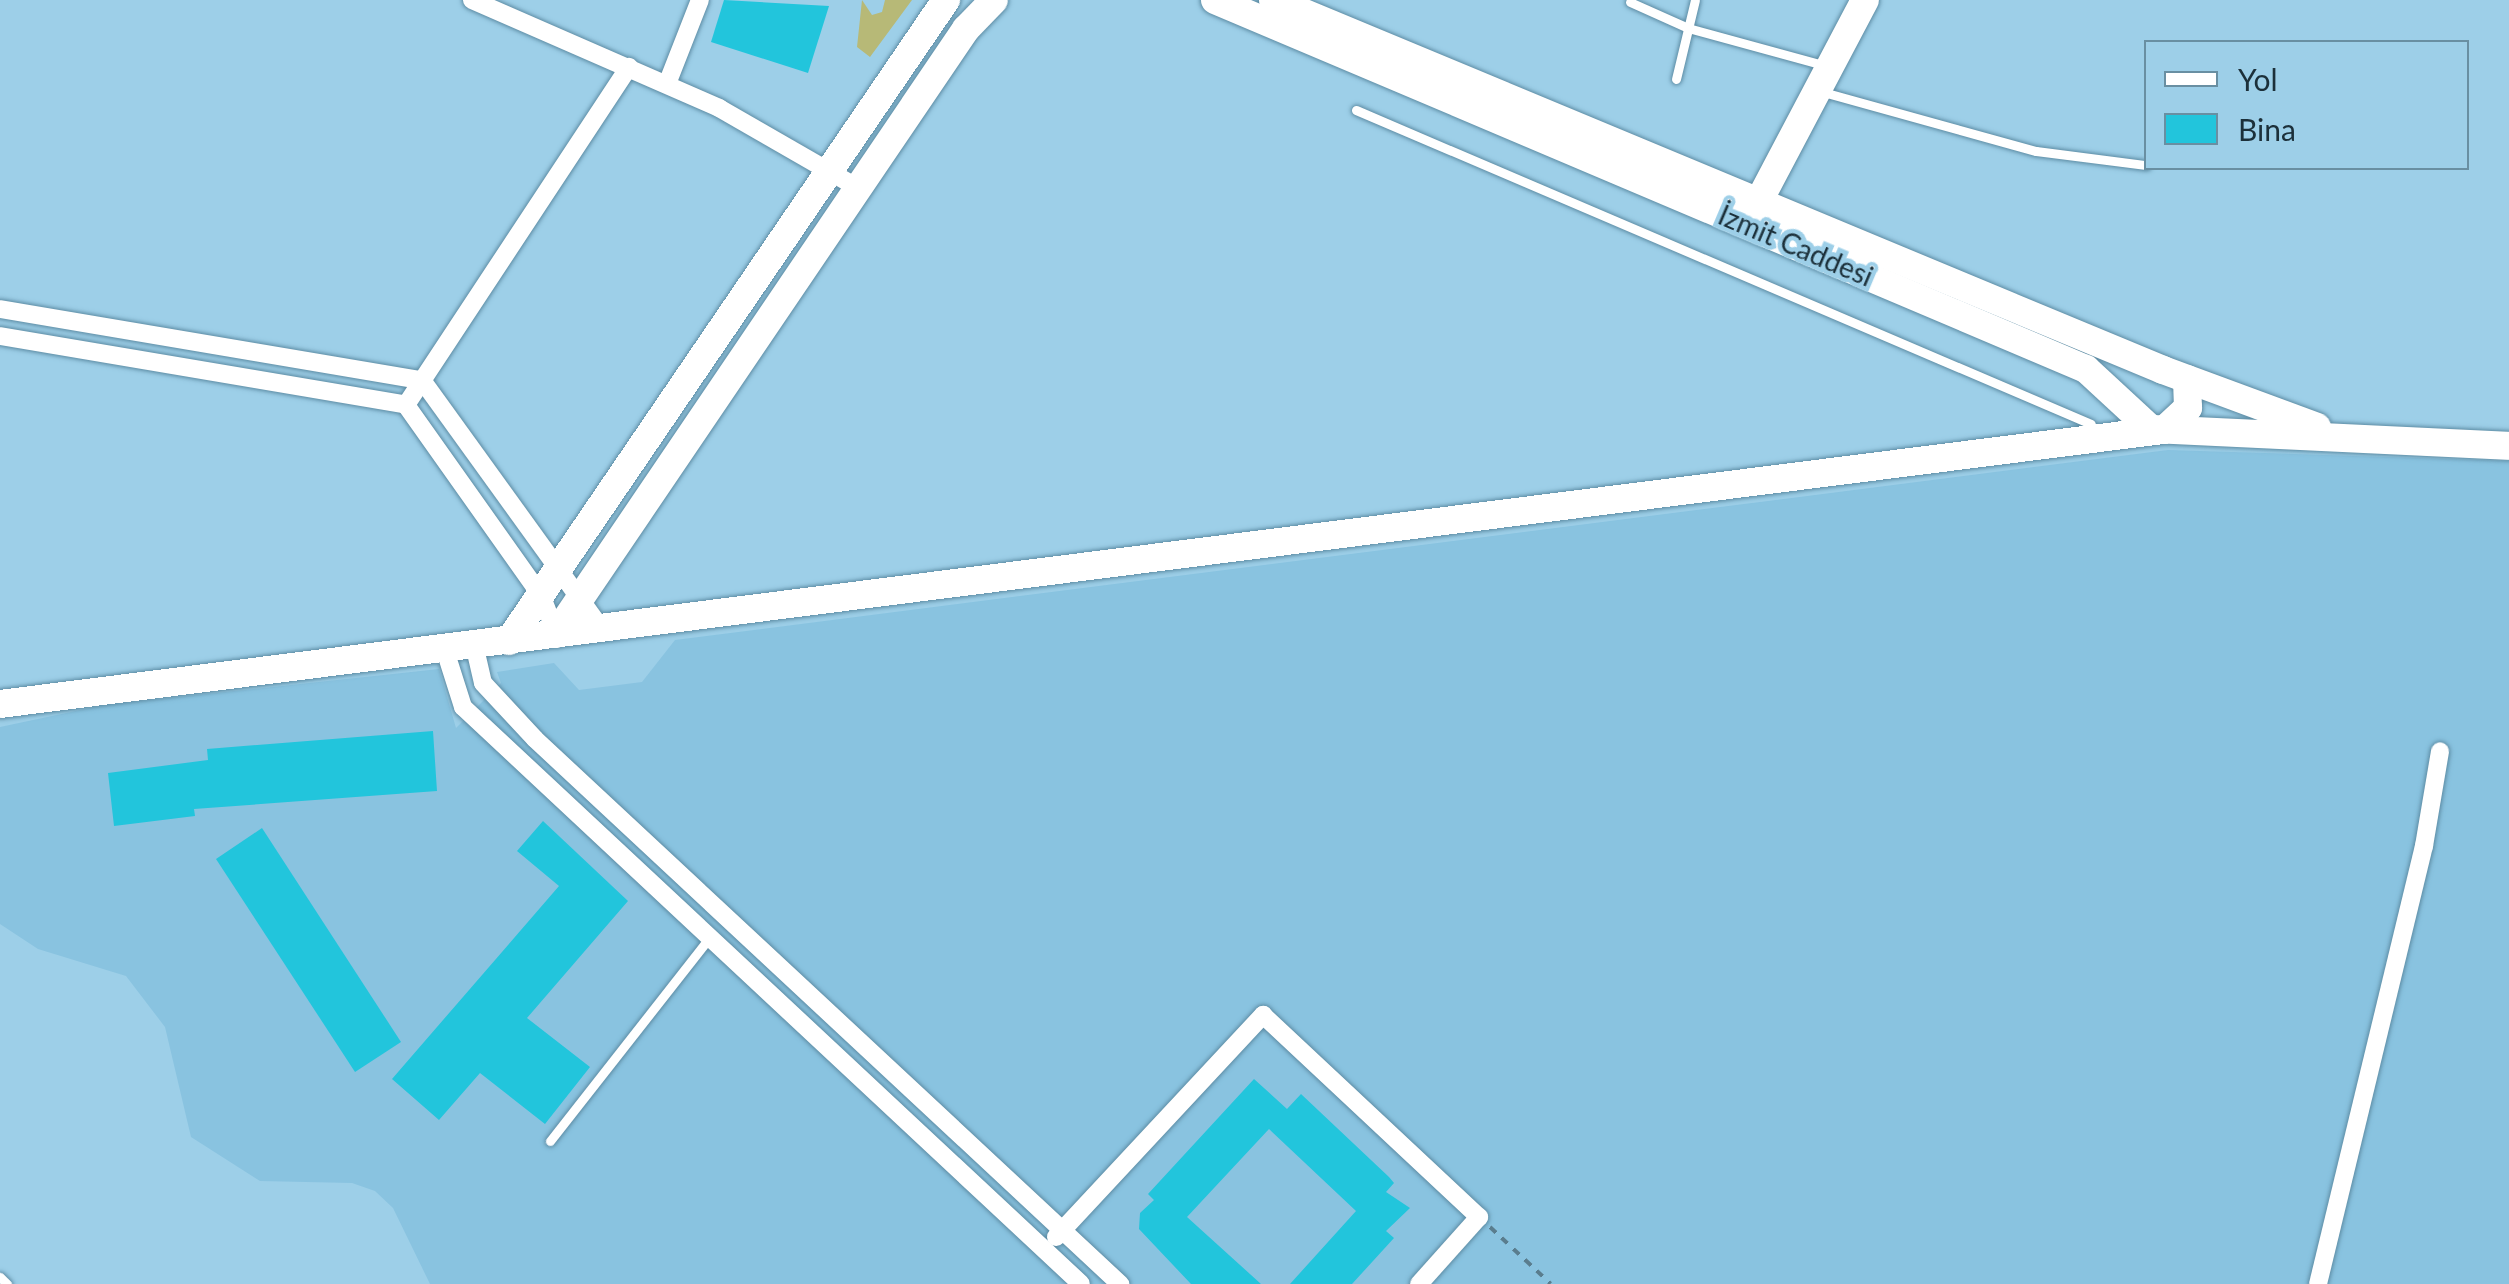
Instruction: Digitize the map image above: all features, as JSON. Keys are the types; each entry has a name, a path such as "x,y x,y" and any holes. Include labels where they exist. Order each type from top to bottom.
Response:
{"street":[{"path":"472,0 667,84 832,170 860,189"},
{"path":"667,84 700,0"},
{"path":"509,640 560,572 946,0"},
{"path":"556,634 966,28 994,0"},
{"name":"İzmit Caddesi","path":"1215,0 2070,362 2100,378 2141,424 2164,430 2375,443 2509,446"},
{"name":"İzmit Caddesi","path":"1273,0 2175,374 2270,412 2375,443"},
{"path":"1759,201 1865,0"},
{"path":"406,405 629,67"},
{"path":"0,309 422,380 602,630"},
{"path":"0,336 406,405 542,597 556,634"},
{"path":"0,704 602,630 2164,430 2188,408 2175,374 2136,385 2122,404 2091,424 1976,454"},
{"path":"474,644 484,682 535,738 1120,1284"},
{"path":"444,647 463,707 1081,1284"},
{"path":"2318,1284 2424,846 2440,751"},
{"path":"1045,1250 1263,1015 1479,1217 1419,1284"}],"lane":[{"path":"1676,79 1695,0"},
{"path":"1630,2 1823,79 2036,151 2144,165"},
{"path":"1356,110 2091,424"},
{"path":"550,1141 710,937"},
{"path":"0,1277 7,1284"}],"path":[{"path":"1479,1217 1551,1284"}],"shaded area":[{"path":"2168,450 2509,461 2509,1284 430,1284 393,1208 375,1191 352,1183 260,1181 191,1137 165,1027 126,976 38,949 0,924 0,727 104,705 439,669 456,728 501,683 497,672 554,663 579,690 642,682 675,640"}],"green space":[{"path":"862,0 872,15 882,12 885,0 912,0 870,57 857,47"}],"building":[{"path":"724,0 829,6 808,73 711,42"},
{"path":"433,731 437,791 194,809 195,816 114,826 108,773 208,760 207,749"},
{"path":"543,821 628,901 527,1018 590,1067 545,1124 480,1073 439,1120 392,1079 559,886 517,851"},
{"path":"262,828 401,1042 355,1072 216,859"},
{"path":"1254,1079 1287,1109 1301,1094 1389,1177 1394,1183 1386,1192 1410,1208 1386,1231 1394,1238 1352,1284 1290,1284 1356,1211 1269,1129 1187,1217 1261,1284 1191,1284 1139,1229 1140,1213 1154,1200 1148,1194"}]}
